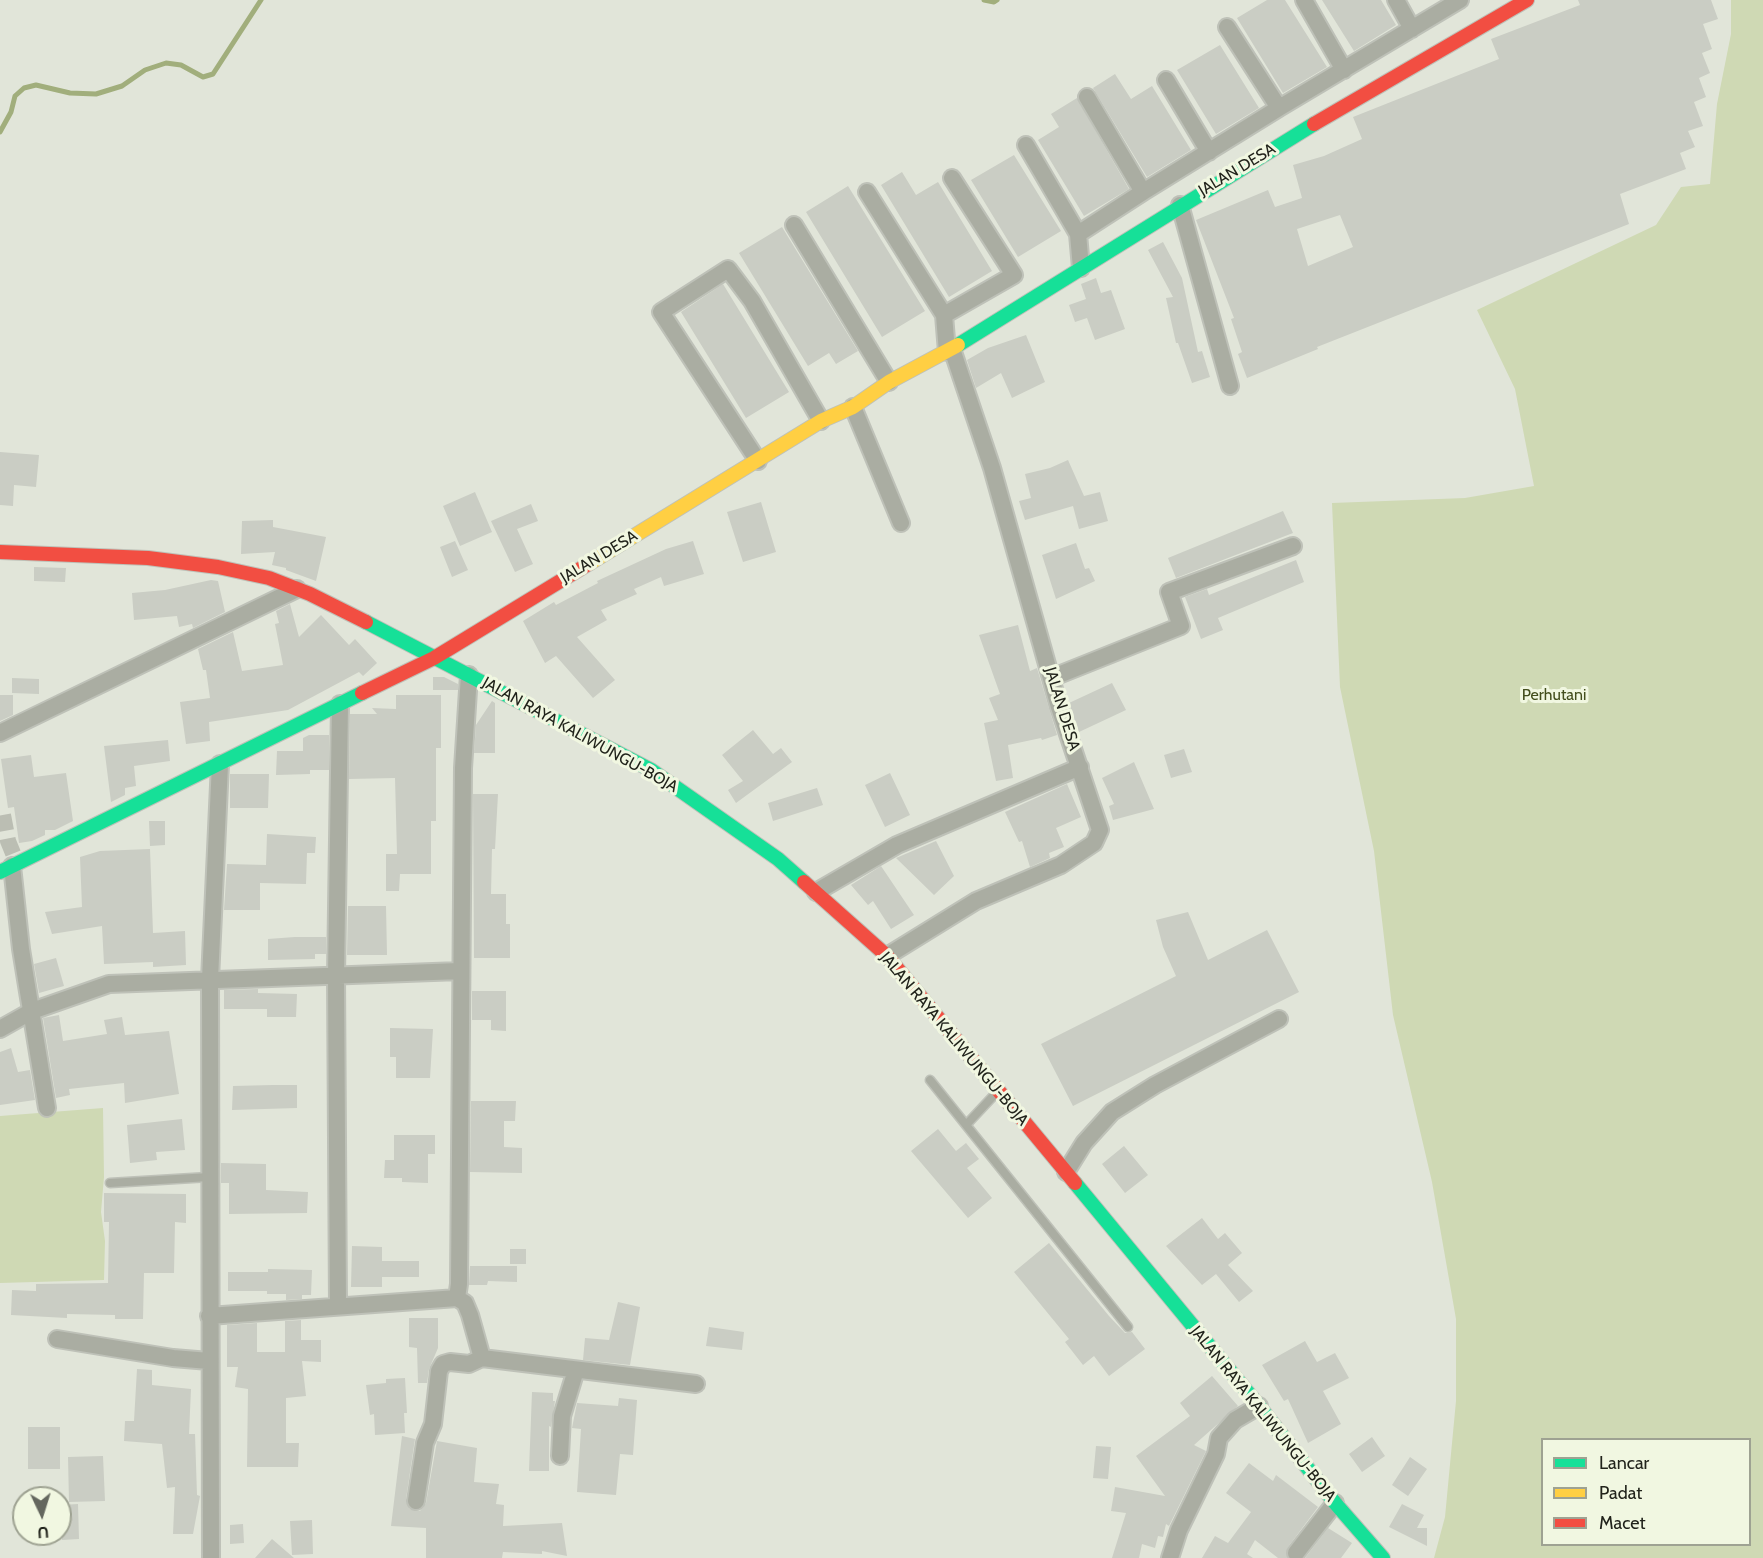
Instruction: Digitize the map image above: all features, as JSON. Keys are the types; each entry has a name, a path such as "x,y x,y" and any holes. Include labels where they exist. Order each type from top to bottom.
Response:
{"main road":[{"name":"JALAN DESA","path":"6,869 434,658 821,421 854,407 889,382 949,350 1506,5 1527,0"},
{"name":"JALAN RAYA KALIWUNGU-BOJA","path":"0,552 148,558 218,567 269,578 297,589 651,770 778,859 888,956 1335,1503 1383,1558"}],"street":[{"path":"1304,0 1344,70"},
{"path":"1396,0 1412,29"},
{"path":"1078,234 1279,108 1460,0"},
{"path":"1227,27 1279,108"},
{"path":"1166,81 1209,152"},
{"path":"1087,97 1143,192"},
{"path":"1026,145 1078,234 1081,268"},
{"path":"944,315 1014,275 952,178"},
{"path":"867,192 944,315 949,350"},
{"path":"1180,205 1230,386"},
{"path":"794,225 889,382"},
{"path":"758,461 661,312 728,269 752,301 821,421"},
{"name":"JALAN DESA","path":"888,956 976,901 1061,865 1094,843 1100,830 1051,678 993,468 949,350"},
{"path":"854,407 901,523"},
{"path":"1051,678 1181,626 1168,592 1293,546"},
{"path":"0,733 297,589"},
{"path":"457,1298 459,1284 463,768 469,675"},
{"path":"338,1306 336,976 340,704"},
{"path":"211,1558 210,979 220,764"},
{"path":"816,892 897,845 1080,767"},
{"path":"6,869 47,1108"},
{"path":"0,1029 32,1011 109,984 460,971"},
{"path":"1066,1172 1084,1143 1112,1112 1155,1085 1280,1019"},
{"path":"209,1316 457,1298 465,1303 470,1315 482,1358"},
{"path":"57,1339 173,1358 209,1360"},
{"path":"416,1501 425,1443 433,1424 439,1371 443,1364 450,1362 469,1364 482,1358 696,1384"},
{"path":"560,1456 562,1416 576,1370"},
{"path":"1170,1558 1179,1530 1216,1454 1219,1438 1235,1420 1258,1406"},
{"path":"1296,1553 1335,1503"}],"lane":[{"path":"930,1080 1128,1327"},
{"path":"966,1125 998,1091"},
{"path":"110,1183 209,1177"}],"green space":[{"name":"Perhutani","path":"1731,0 1763,0 1763,1558 1434,1558 1445,1517 1456,1401 1456,1319 1432,1182 1393,1015 1374,851 1340,687 1332,503 1465,498 1534,486 1515,389 1477,310 1656,225 1681,187 1710,184 1717,104 1731,34"},
{"path":"103,1108 104,1177 101,1212 105,1241 104,1280 0,1283 0,1116"}],"building":[{"path":"1267,0 1285,0 1327,67 1283,93 1237,18"},
{"path":"1322,0 1381,0 1396,25 1354,51"},
{"path":"1578,0 1711,0 1718,19 1703,24 1712,49 1702,53 1710,73 1699,78 1706,97 1694,102 1703,126 1688,131 1695,147 1680,153 1686,169 1620,194 1629,224 1317,347 1318,349 1247,378 1238,354 1242,352 1231,319 1234,318 1196,220 1268,190 1275,207 1302,198 1293,165 1324,156 1362,139 1353,117 1499,59 1491,39 1580,5","holes":["1340,215 1353,247 1308,266 1297,229"]},
{"path":"1220,45 1259,108 1216,134 1177,70"},
{"path":"1115,74 1131,99 1152,86 1191,150 1147,177 1093,88"},
{"path":"1077,98 1129,189 1084,216 1038,140 1059,127 1051,114"},
{"path":"1014,155 1061,231 1018,257 971,180"},
{"path":"902,172 916,195 938,182 992,271 949,297 881,185"},
{"path":"848,186 925,311 882,337 806,212"},
{"path":"782,227 858,351 836,364 829,353 808,366 739,253"},
{"path":"1163,242 1182,278 1198,352 1202,351 1210,377 1192,383 1178,343 1176,343 1166,298 1173,297 1148,250"},
{"path":"1096,278 1101,293 1111,290 1125,329 1095,340 1087,318 1075,322 1069,305 1086,299 1081,284"},
{"path":"723,284 789,392 746,418 681,312"},
{"path":"1026,335 1045,382 1012,398 1001,373 976,388 967,360 988,348"},
{"path":"0,452 39,455 36,487 14,485 13,506 0,505"},
{"path":"1068,460 1084,496 1100,492 1108,521 1079,529 1073,506 1025,520 1019,501 1031,498 1025,474 1050,468"},
{"path":"475,492 492,532 460,546 443,506"},
{"path":"761,502 776,552 743,562 727,512"},
{"path":"531,504 538,521 517,529 533,564 515,572 491,521"},
{"path":"1283,511 1293,533 1176,578 1168,558"},
{"path":"273,520 273,527 326,537 316,581 286,570 286,568 272,565 275,552 241,554 242,521"},
{"path":"455,541 468,570 452,577 440,547"},
{"path":"693,541 704,574 664,586 661,577 634,589 637,594 601,610 607,620 577,637 615,680 593,698 556,656 545,663 523,621 554,602 556,605 598,583 597,581 666,549"},
{"path":"1076,543 1085,569 1089,568 1095,581 1056,599 1042,555"},
{"path":"1296,560 1304,582 1218,618 1223,630 1201,639 1185,597 1207,589 1209,595"},
{"path":"34,567 66,568 65,582 34,581"},
{"path":"211,580 218,581 225,612 193,628 192,624 179,627 177,616 134,620 132,593 165,590"},
{"path":"290,604 299,637 321,615 349,645 355,639 377,663 363,676 359,672 288,710 209,722 210,741 186,744 180,702 210,698 206,670 203,670 198,649 233,632 242,671 283,665 275,624 279,623 276,611"},
{"path":"1018,625 1030,671 1037,668 1057,735 1042,740 1041,738 1008,745 1013,778 996,781 984,723 998,720 989,698 1000,694 979,635"},
{"path":"433,677 444,677 458,684 458,690 433,690"},
{"path":"12,678 39,679 39,694 12,693"},
{"path":"1112,683 1126,710 1079,732 1069,703"},
{"path":"0,695 13,695 13,715 0,721"},
{"path":"396,695 441,695 441,748 436,748 436,821 431,821 431,874 400,874 399,891 386,891 386,854 397,854 395,778 349,779 350,714 377,714 372,708 396,709"},
{"path":"492,701 495,703 495,753 474,753 476,725"},
{"path":"753,730 773,754 781,748 792,762 736,803 728,790 743,781 722,755"},
{"path":"309,735 329,735 329,770 310,770 310,774 276,775 277,751 303,751 303,738"},
{"path":"168,740 170,761 134,766 136,786 125,788 125,795 111,802 104,746"},
{"path":"1184,749 1192,772 1171,778 1164,755"},
{"path":"31,755 34,777 66,773 73,821 55,830 45,830 45,835 32,841 19,843 14,807 8,808 1,759"},
{"path":"1134,762 1154,809 1113,820 1109,806 1114,804 1102,778"},
{"path":"890,773 910,815 885,827 865,785"},
{"path":"230,774 269,774 268,808 230,808"},
{"path":"1067,784 1081,817 1056,828 1064,847 1049,853 1050,858 1030,867 1022,841 1019,842 1005,812"},
{"path":"817,788 823,805 773,821 768,803"},
{"path":"473,794 498,794 495,849 492,849 491,894 506,894 506,924 510,924 510,958 474,958"},
{"path":"149,821 165,821 165,845 150,846"},
{"path":"267,834 316,837 315,853 307,853 306,884 260,883 260,910 224,910 227,864 266,865"},
{"path":"936,841 954,876 934,895 896,858"},
{"path":"150,849 153,933 185,931 186,965 153,967 153,962 104,964 102,926 52,934 45,912 82,907 80,857 100,851"},
{"path":"881,866 914,915 891,929 873,901 868,905 851,885"},
{"path":"348,906 386,906 387,955 347,955"},
{"path":"1188,912 1208,960 1267,930 1299,992 1073,1106 1041,1044 1176,976 1163,947 1156,920"},
{"path":"326,937 326,954 315,954 315,959 268,960 268,939"},
{"path":"56,958 64,986 39,993 34,964"},
{"path":"258,989 258,993 297,994 296,1017 267,1017 267,1009 224,1009 224,990"},
{"path":"472,991 506,991 506,1031 491,1030 491,1020 472,1020"},
{"path":"59,1015 63,1041 107,1034 104,1020 122,1017 125,1035 169,1031 179,1094 125,1103 124,1083 69,1089 70,1095 56,1098 43,1018"},
{"path":"390,1028 433,1029 430,1078 396,1078 396,1057 390,1057"},
{"path":"11,1048 18,1072 30,1070 35,1100 0,1105 0,1052"},
{"path":"297,1085 297,1108 232,1110 233,1086"},
{"path":"471,1101 516,1101 515,1121 504,1121 504,1147 522,1148 522,1173 470,1172"},
{"path":"182,1119 185,1150 156,1152 157,1160 130,1163 127,1125"},
{"path":"938,1129 956,1151 966,1143 979,1159 967,1168 992,1198 968,1218 911,1151"},
{"path":"394,1135 435,1135 435,1154 428,1154 428,1183 402,1182 402,1178 384,1178 385,1160 394,1160"},
{"path":"1124,1146 1148,1175 1125,1193 1102,1164"},
{"path":"221,1163 266,1164 266,1190 308,1192 307,1213 229,1214 229,1183 221,1183"},
{"path":"104,1193 186,1194 186,1223 175,1222 174,1273 144,1273 143,1319 115,1319 115,1315 67,1314 67,1318 11,1315 12,1290 36,1291 36,1284 108,1283 109,1222 104,1222"},
{"path":"1202,1218 1218,1239 1225,1233 1242,1253 1228,1265 1253,1291 1239,1302 1216,1274 1202,1285 1166,1246"},
{"path":"1049,1243 1109,1316 1125,1333 1132,1332 1145,1349 1109,1376 1094,1356 1083,1365 1065,1342 1069,1339 1014,1272"},
{"path":"352,1246 382,1247 382,1261 419,1261 419,1277 382,1277 382,1287 351,1287"},
{"path":"510,1249 526,1249 526,1264 510,1264"},
{"path":"470,1266 517,1266 517,1282 488,1281 487,1285 469,1285"},
{"path":"268,1269 312,1270 311,1295 302,1295 302,1299 286,1300 286,1294 267,1294 267,1291 228,1291 228,1272 268,1272"},
{"path":"618,1302 640,1307 630,1365 583,1360 585,1338 609,1340"},
{"path":"409,1318 438,1318 438,1348 429,1369 427,1383 418,1383 417,1348 409,1347"},
{"path":"301,1320 301,1340 321,1340 321,1362 302,1361 306,1396 286,1398 286,1443 299,1443 298,1467 247,1467 248,1389 235,1387 238,1367 227,1367 227,1325 257,1323 257,1352 285,1352 285,1321"},
{"path":"709,1327 744,1332 742,1350 706,1346"},
{"path":"1305,1341 1317,1362 1335,1353 1349,1378 1323,1391 1341,1424 1308,1443 1288,1399 1284,1401 1262,1365"},
{"path":"137,1369 152,1370 152,1385 191,1389 189,1434 195,1434 197,1495 200,1496 193,1534 173,1534 175,1487 167,1488 162,1444 124,1441 125,1421 134,1421"},
{"path":"1212,1376 1238,1406 1194,1445 1206,1451 1169,1526 1166,1524 1163,1537 1158,1536 1155,1548 1142,1544 1139,1558 1112,1558 1126,1513 1111,1511 1115,1487 1165,1496 1136,1456 1190,1416 1180,1403"},
{"path":"405,1378 407,1413 404,1413 405,1433 375,1435 374,1414 370,1415 366,1385 386,1383 386,1379"},
{"path":"532,1392 553,1393 553,1401 555,1401 551,1427 549,1426 549,1471 529,1471"},
{"path":"619,1398 637,1400 633,1455 620,1454 616,1495 577,1492 581,1429 572,1428 577,1403 618,1406"},
{"path":"28,1427 60,1427 60,1469 28,1469"},
{"path":"402,1436 415,1439 406,1499 410,1509 420,1511 426,1503 437,1441 477,1448 474,1482 499,1484 496,1504 504,1505 503,1526 562,1523 567,1556 542,1551 542,1554 503,1552 502,1558 426,1558 426,1528 391,1526"},
{"path":"1372,1437 1385,1456 1362,1472 1349,1454"},
{"path":"1096,1446 1111,1447 1108,1479 1093,1478"},
{"path":"103,1456 105,1501 72,1502 72,1486 69,1486 68,1457"},
{"path":"1410,1457 1427,1469 1408,1496 1392,1485"},
{"path":"1249,1463 1273,1481 1276,1475 1318,1507 1288,1547 1287,1558 1278,1558 1255,1540 1247,1554 1253,1558 1202,1558 1215,1536 1228,1543 1251,1512 1226,1493"},
{"path":"72,1504 78,1504 79,1539 72,1539"},
{"path":"1402,1504 1424,1515 1417,1528 1427,1528 1427,1546 1389,1527"},
{"path":"312,1520 313,1554 292,1555 290,1521"},
{"path":"243,1524 244,1543 230,1544 230,1525"},
{"path":"1328,1528 1352,1543 1341,1558 1305,1558"},
{"path":"272,1539 279,1545 294,1558 255,1558"}],"waterway":[{"path":"0,132 11,112 15,96 24,88 36,85 70,93 96,94 122,86 145,70 166,63 181,65 203,77 213,74 261,0"},
{"path":"984,0 994,2 997,0"}],"tunnel":[{"path":"3,815 8,841 17,863"}],"traffic: fast":[{"path":"958,345 1314,124"},
{"path":"366,622 651,770 778,859 804,882"},
{"path":"0,872 362,693"},
{"path":"1075,1183 1259,1406 1335,1503 1383,1558"}],"traffic: slow":[{"path":"590,563 821,421 853,407 889,382 958,345"}],"traffic: jam":[{"path":"1314,124 1527,0"},
{"path":"0,552 148,558 218,567 269,578 310,594 366,622"},
{"path":"362,693 434,658 590,563"},
{"path":"804,882 887,956 1075,1183"}]}
